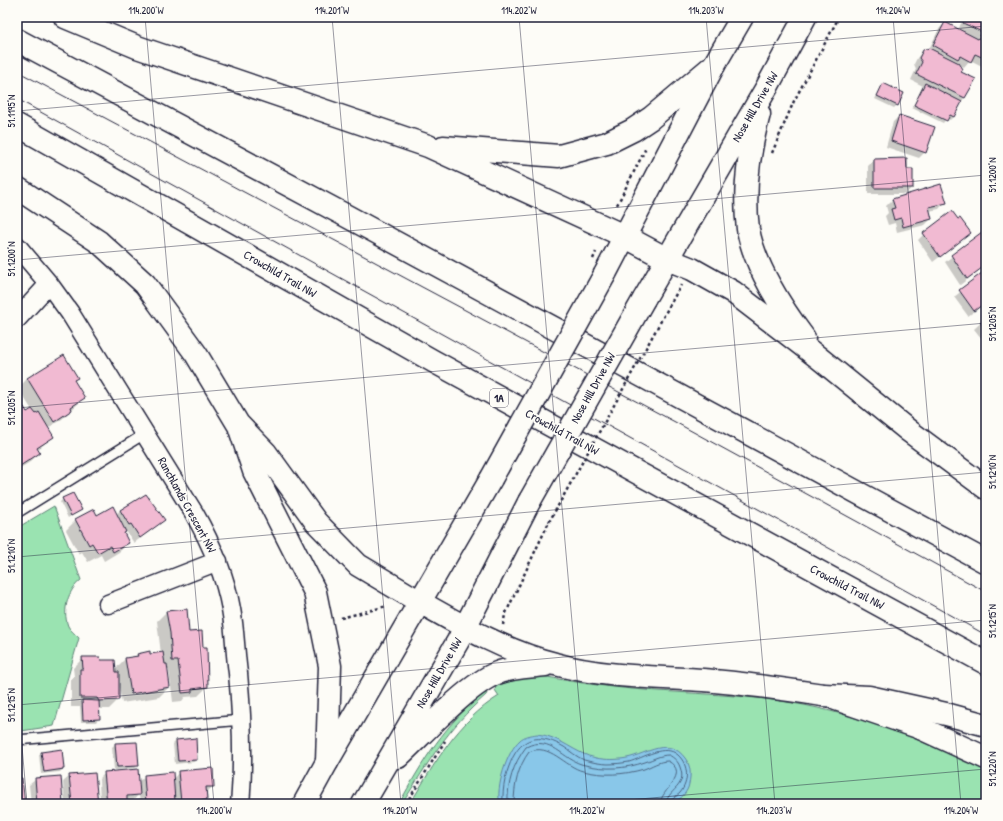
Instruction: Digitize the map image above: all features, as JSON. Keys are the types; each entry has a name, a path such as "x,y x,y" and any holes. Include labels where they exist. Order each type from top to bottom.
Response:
{"main road":[{"path":"65,17 136,47 428,146 624,236 667,259 692,269 733,292 819,358 909,431 986,488"},
{"path":"304,804 326,762 491,479 605,274 714,65 742,17"},
{"name":"Nose Hill Drive NW","path":"363,804 465,628 529,502 644,299 767,87 805,17"},
{"path":"17,40 341,213 986,562"},
{"path":"428,146 559,156 607,143 633,130 651,118 714,65"},
{"path":"767,87 753,138 748,174 746,200 748,231 758,261 769,283 790,320 819,358"},
{"name":"Crowchild Trail NW","path":"17,125 440,365 986,663"},
{"path":"17,188 99,242 145,284 196,354 238,424 254,470 315,592 330,666 326,762"},
{"path":"238,424 266,453 316,522 358,565 465,628 518,652 554,664 590,671 739,683 823,695 869,697 946,714 986,725"},
{"path":"380,774 466,693 487,677 514,668 554,664"},
{"path":"823,695 873,710 918,726 986,758"}],"street":[{"name":"Ranchlands Crescent NW","path":"17,246 49,284 146,433 198,519 218,561 231,610 242,720 243,771 240,804"},
{"path":"17,319 49,284"},
{"path":"108,604 218,561"}],"lane":[{"path":"17,513 146,433"},
{"path":"17,740 242,720"}],"path":[{"path":"771,157 794,102 839,17"},
{"path":"616,205 645,150 644,143"},
{"path":"503,626 505,615 549,522 681,285"},
{"path":"341,618 392,605"},
{"path":"406,804 448,738"}],"green space":[{"path":"54,506 81,580 73,589 67,601 66,607 66,620 68,626 79,638 54,726 21,731 17,726 17,528"},
{"path":"542,676 621,688 740,696 783,701 828,710 897,732 942,750 986,771 986,804 410,804 448,744 471,718 484,706 499,696 495,690 496,686 525,677"},
{"path":"485,692 487,693 486,695 449,733 430,759 402,804 399,804 436,744 458,716"}],"water":[{"path":"537,734 545,735 560,741 588,756 611,760 635,756 658,748 672,748 685,758 688,764 690,780 687,790 683,796 672,804 500,804 499,789 503,770 515,745 528,736"}],"building":[{"path":"966,17 986,17 986,34 963,23"},
{"path":"945,22 978,39 981,34 986,37 986,59 975,54 971,62 960,56 958,59 933,45"},
{"path":"929,48 959,63 963,69 961,72 976,79 965,98 916,74 922,62 919,58 923,50"},
{"path":"883,83 904,93 898,106 877,96"},
{"path":"925,83 962,102 954,117 950,115 947,121 914,105"},
{"path":"899,115 935,127 926,153 891,141"},
{"path":"907,158 907,169 913,169 913,188 874,188 874,159"},
{"path":"941,184 947,203 929,207 932,219 903,227 901,218 894,220 891,209 895,208 892,199"},
{"path":"952,211 958,219 960,218 971,233 940,257 923,233"},
{"path":"982,232 986,237 986,265 967,279 951,255"},
{"path":"986,270 986,302 974,311 959,290"},
{"path":"986,317 986,330 980,322"},
{"path":"64,355 78,378 74,380 85,398 71,407 72,410 54,422 27,378"},
{"path":"24,407 27,412 32,409 36,414 39,412 54,437 37,448 40,453 20,466 17,462 17,411"},
{"path":"73,493 82,510 71,516 62,498"},
{"path":"146,494 165,520 140,538 131,524 129,525 120,510"},
{"path":"113,506 126,532 124,533 129,543 113,552 110,546 98,553 92,543 89,545 75,519 94,509 97,515"},
{"path":"187,609 189,632 202,631 203,647 207,647 208,687 192,689 192,692 182,693 178,661 172,661 170,633 166,611"},
{"path":"150,651 150,654 163,652 165,664 167,664 170,687 131,694 125,658 138,656 137,654"},
{"path":"82,657 100,657 101,660 115,660 116,672 119,672 119,700 99,701 97,698 80,698 80,669 83,669"},
{"path":"82,700 99,701 100,719 83,720"},
{"path":"196,738 197,760 178,761 176,740"},
{"path":"137,742 139,766 117,767 115,743"},
{"path":"62,749 64,769 44,772 41,752"},
{"path":"213,768 214,787 206,787 207,800 181,803 178,771"},
{"path":"138,769 140,795 127,796 127,804 107,804 104,772"},
{"path":"173,772 175,801 146,803 144,775"},
{"path":"95,773 98,804 72,804 69,775"},
{"path":"61,776 63,804 37,804 35,778"},
{"path":"17,778 22,778 25,804 17,804"}],"tram line":[{"path":"17,71 675,422 986,592"},
{"path":"17,99 986,635"}]}
